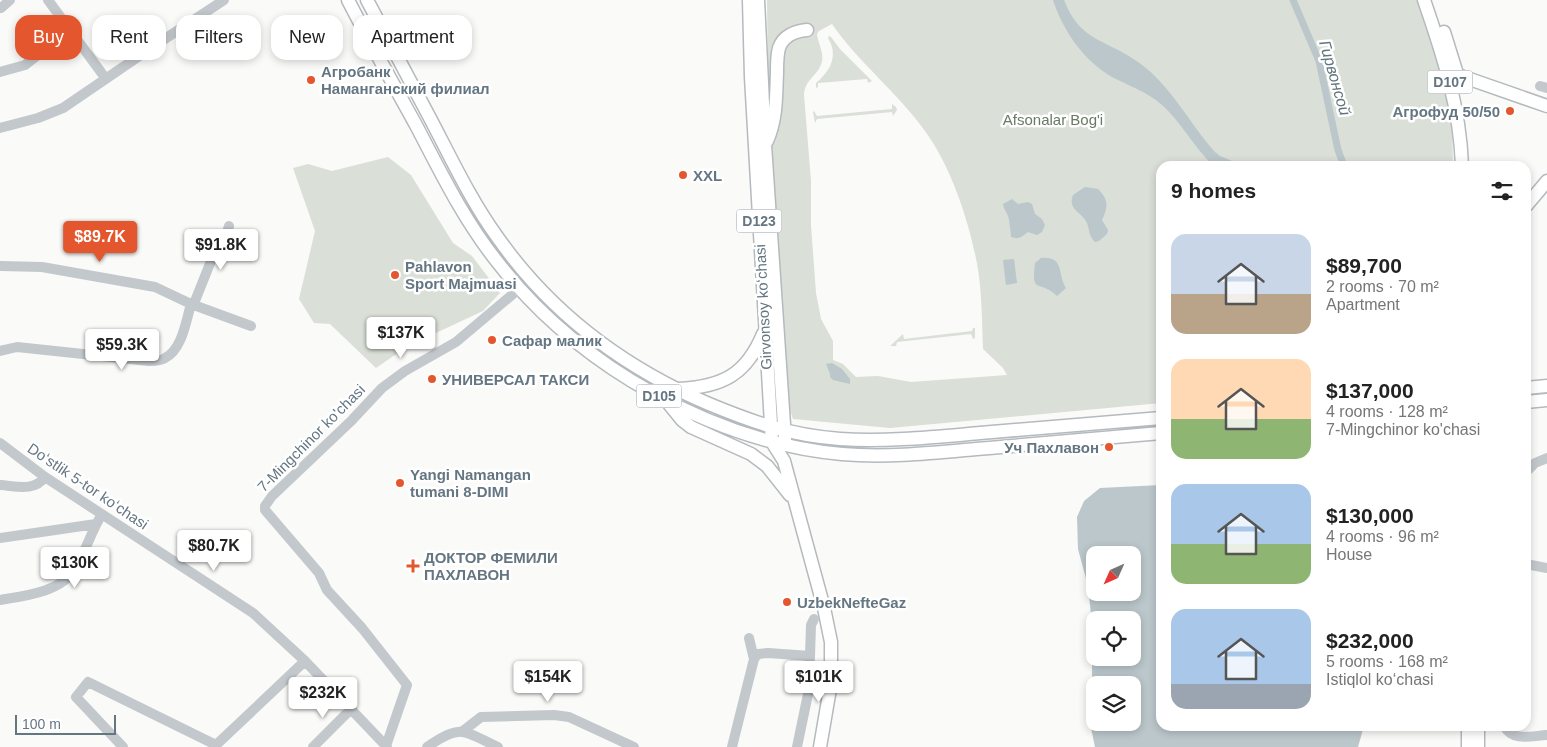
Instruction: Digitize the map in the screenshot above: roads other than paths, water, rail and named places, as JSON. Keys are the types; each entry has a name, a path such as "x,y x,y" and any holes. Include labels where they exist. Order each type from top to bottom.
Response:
{"main road":[{"name":"D105","path":"348,0 451,193 472,227 519,289 578,344 617,371 666,400 708,420 772,442 844,454 892,455 1109,441 1156,434"},
{"name":"D105","path":"366,0 480,211 513,259 538,288 579,326 609,349 674,389 771,428 840,439 920,438 1156,418"},
{"name":"Girvonsoy koʻchasi","path":"749,0 764,331 772,442 784,461 824,608 831,642 831,683 820,747"},
{"name":"Girvonsoy koʻchasi","path":"758,0 765,145 784,431"},
{"name":"D107","path":"1424,0 1453,75 1468,128 1470,161"},
{"name":"D107","path":"1433,0 1453,58 1462,161"},
{"path":"765,145 773,122 779,49 784,39 795,32 806,30"},
{"path":"1453,75 1547,106"},
{"path":"416,126 430,118"},
{"path":"1531,201 1545,186"},
{"path":"674,389 709,385 730,378 750,360 764,331"},
{"path":"1531,388 1547,386"},
{"path":"666,400 682,420 691,427 751,454 767,466 795,501"},
{"path":"1531,402 1547,400"},
{"name":"D123","path":"784,431 785,445"},
{"name":"Girvonsoy koʻchasi","path":"784,461 785,445"},
{"path":"1468,731 1468,747"},
{"path":"1478,731 1478,747"}],"street":[{"path":"1,8 10,0"},
{"path":"48,0 59,15"},
{"path":"0,128 38,118 63,108 224,0"},
{"path":"82,46 106,79"},
{"path":"0,72 25,65 31,60"},
{"path":"0,351 17,347 150,361 164,360 180,342 192,304 195,301 213,256 217,250 222,249 229,226"},
{"path":"0,266 42,267 154,287 192,304 251,326"},
{"name":"7-Mingchinor ko'chasi","path":"386,746 407,685 362,628 327,590 318,573 265,510 265,506 272,496 352,420 382,388 405,371 456,342 519,289"},
{"name":"Doʻstlik 5-tor koʻchasi","path":"0,443 45,477 253,612 305,661 386,746"},
{"path":"1531,467 1535,463 1547,458"},
{"path":"0,485 31,487 36,486 45,477"},
{"path":"0,600 37,594 66,580 74,572 102,514"},
{"path":"0,538 96,524"},
{"path":"1531,565 1547,568"},
{"path":"797,747 808,694 811,625 814,618"},
{"path":"749,638 754,659"},
{"path":"732,747 754,659 758,654 810,656"},
{"path":"123,747 76,697 88,682 215,746 305,661"},
{"path":"313,747 351,709"},
{"path":"463,731 481,717 554,715 569,717 634,747"},
{"path":"428,747 443,736 456,731 463,731 498,747"},
{"path":"1508,731 1511,735 1517,737 1547,735"}],"waterway":[{"name":"Гирвонсой","path":"1293,0 1319,61 1338,150 1342,161"}],"place":[{"name":"Агробанк Наманганский филиал","path":"311,80"},
{"name":"Агрофуд 50/50","path":"1510,111"},
{"name":"XXL","path":"683,175"},
{"name":"Pahlavon Sport Majmuasi","path":"395,275"},
{"name":"Сафар малик","path":"492,340"},
{"name":"УНИВЕРСАЛ ТАКСИ","path":"432,379"},
{"name":"Уч Пахлавон","path":"1109,447"},
{"name":"Yangi Namangan tumani 8-DIMI","path":"400,483"},
{"name":"ДОКТОР ФЕМИЛИ ПАХЛАВОН","path":"413,566"},
{"name":"UzbekNefteGaz","path":"787,602"}],"park label":[{"name":"Afsonalar Bog'i","path":"1053,119"}]}
